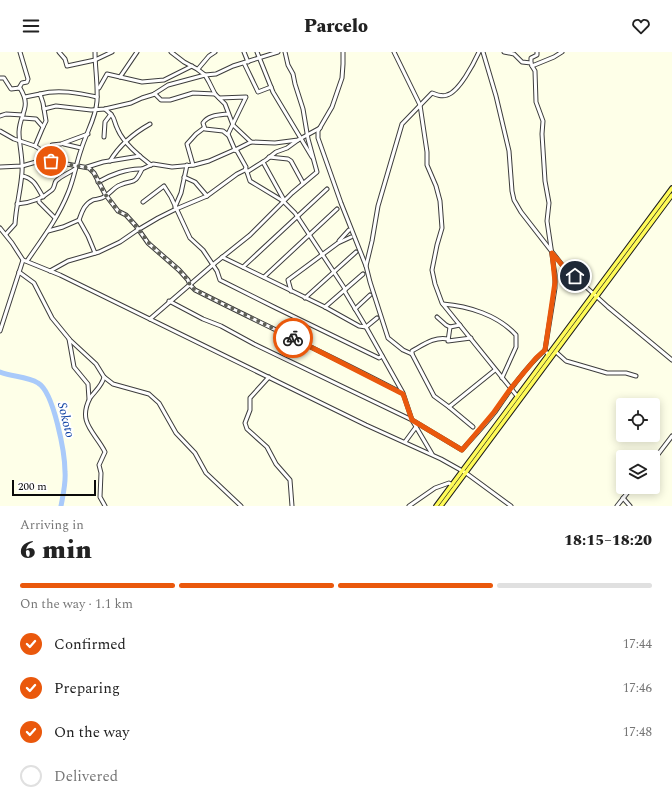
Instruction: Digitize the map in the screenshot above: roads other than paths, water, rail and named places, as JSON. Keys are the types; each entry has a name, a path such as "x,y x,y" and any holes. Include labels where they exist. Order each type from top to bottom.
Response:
{"main road":[{"path":"464,472 517,396 672,188"},
{"path":"436,506 556,352 672,195"},
{"path":"441,506 453,486"}],"street":[{"path":"0,78 4,78 11,89 19,88 22,84 27,82 28,79 20,52"},
{"path":"59,52 67,66 95,60 112,52"},
{"path":"0,331 19,272 25,261 48,230 62,206 76,168 81,148 88,134 96,109 98,90 95,52"},
{"path":"120,77 137,52"},
{"path":"172,52 198,69 205,76 215,94 225,104 232,124 251,142"},
{"path":"198,69 209,56 215,52"},
{"path":"244,52 246,63 258,92 271,87"},
{"path":"257,52 271,87 299,139 314,160"},
{"path":"44,109 56,106 91,110 105,109 131,103 154,94 168,86 216,74 233,66 260,58 269,53 278,52"},
{"path":"150,319 169,301 250,235 284,201 317,172 307,135 303,109 285,52"},
{"path":"343,52 342,78 332,107 320,128 318,138 341,203 366,266 388,338 412,354 434,396 473,427"},
{"path":"394,52 420,105 427,152 427,165 436,186 440,201 442,228 432,270 435,284 443,304 517,396"},
{"path":"366,266 378,206 402,124 432,93 440,96 448,95 456,90 468,75 479,52"},
{"path":"483,52 496,96 509,151 514,200 521,212 563,266 597,297 671,359 672,354"},
{"path":"504,52 514,54 522,62 532,65 554,57 562,52"},
{"path":"537,52 537,55 531,58 535,72 536,102 543,121 542,134 545,181 549,203 547,218 555,282 545,350 548,355"},
{"path":"98,90 107,74 142,82 164,80 192,66"},
{"path":"6,234 14,226 22,176 20,127 26,102 25,97 19,88"},
{"path":"25,97 50,91 85,94 97,97"},
{"path":"154,94 161,100 170,100 193,93 215,94"},
{"path":"35,146 46,122 40,94"},
{"path":"218,98 246,97 228,135"},
{"path":"105,109 114,117 118,130 127,141 140,156 151,165"},
{"path":"0,116 6,114 36,119 43,127"},
{"path":"104,137 106,122 111,114"},
{"path":"204,128 203,123 206,119 213,116 228,114"},
{"path":"110,161 116,152 127,141 150,124"},
{"path":"193,165 187,144 204,128 223,131 228,135 235,150 240,155 250,182 284,201"},
{"path":"50,270 68,261 94,253 120,242 175,208 207,196 246,170 320,128"},
{"path":"0,131 20,141 35,146 61,163 76,168 87,168 110,161 140,156"},
{"path":"49,154 52,145 88,134"},
{"path":"98,182 106,177 135,169 142,169 153,164 172,167 193,165 209,161 251,142 274,143 299,139"},
{"path":"62,143 81,148"},
{"path":"269,157 288,159 291,161 303,184"},
{"path":"0,167 22,166 36,162 58,160"},
{"path":"262,162 284,201 297,216 308,235 345,289 345,292 403,394 412,420 432,454"},
{"path":"175,208 181,193 187,165"},
{"path":"17,204 26,204 39,200 53,190 55,182 63,175 76,168"},
{"path":"87,168 94,173 106,195 118,211 126,215 139,229 148,242 179,270 195,290 334,358 403,394"},
{"path":"48,230 63,227 79,220 86,205 92,200 106,195 115,187 138,179 142,169"},
{"path":"22,176 28,177 33,181 42,197"},
{"path":"184,177 195,182 207,196"},
{"path":"143,202 164,186 171,197 190,238 203,250 213,265 220,280 379,358 382,356"},
{"path":"243,267 327,189"},
{"path":"39,200 39,202 55,218"},
{"path":"264,277 336,209"},
{"path":"79,220 88,236 94,253"},
{"path":"0,228 25,261 50,270 366,425 432,454 464,472 511,506"},
{"path":"291,291 288,280 338,242 349,230"},
{"path":"338,242 351,237"},
{"path":"305,298 356,252"},
{"path":"222,257 325,307 359,326 366,327 377,318"},
{"path":"19,272 34,284 52,318 69,339 96,364 104,377 113,384 149,394 159,403 176,432 195,453 206,473 242,506"},
{"path":"325,307 363,274"},
{"path":"356,310 370,295"},
{"path":"169,301 254,344 412,420 462,450 494,412 511,388 536,358 545,350"},
{"path":"443,304 457,305 480,312 509,327 516,335 516,347 502,378"},
{"path":"437,317 450,327 460,325"},
{"path":"448,339 450,327"},
{"path":"412,354 412,351 429,342 442,338 448,339 448,341 471,338"},
{"path":"69,339 74,367 88,384 89,401"},
{"path":"556,352 566,361 607,373 626,373 636,376"},
{"path":"449,407 495,370"},
{"path":"104,377 103,382 87,404 86,420 90,431 105,452 99,465 102,473 100,497 105,506"},
{"path":"269,377 250,398 250,410 245,423 247,429 267,447 276,464 290,480 292,506"},
{"path":"405,442 416,427"},
{"path":"660,452 672,436"},
{"path":"409,506 435,488 449,483 453,486"},
{"path":"617,506 626,494"},
{"path":"623,498 630,506"}],"waterway":[{"name":"Sokoto","path":"0,372 29,379 38,383 44,389 49,398 58,424 63,452 65,480 61,506"}]}
